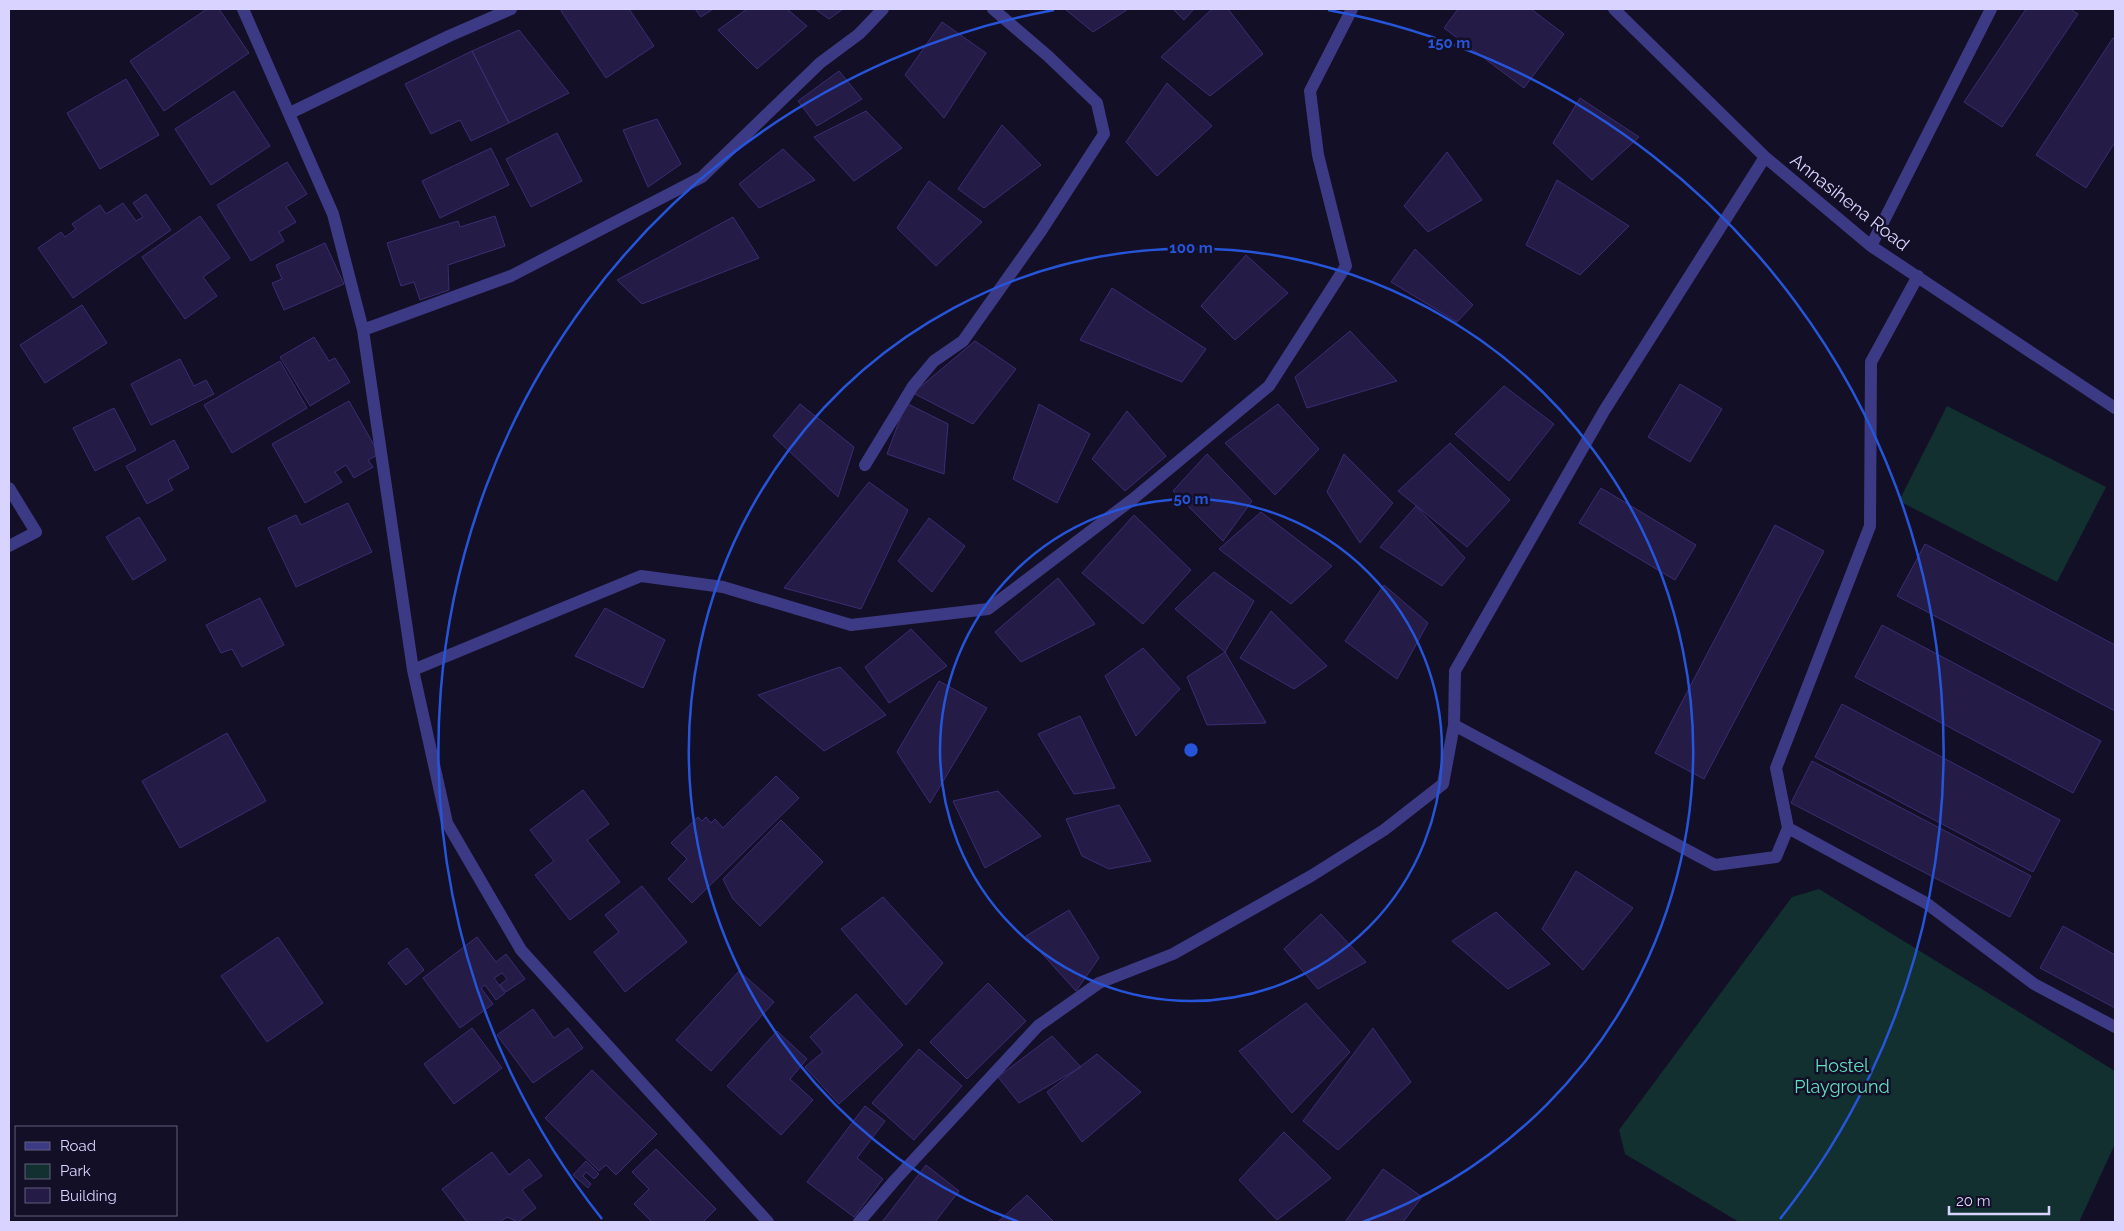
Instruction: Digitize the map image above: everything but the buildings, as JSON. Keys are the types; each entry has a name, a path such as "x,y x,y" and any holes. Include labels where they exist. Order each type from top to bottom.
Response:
{"street":[{"path":"243,9 333,214 363,330 412,670 447,823 521,950 768,1222"},
{"path":"290,113 449,36 511,9"},
{"path":"363,330 512,276 702,177 820,63 859,34 883,9"},
{"path":"865,465 913,386 934,361 963,341 1041,232 1104,134 1097,103 1048,56 993,9"},
{"name":"Annasihena Road","path":"1614,9 1765,157 1871,246 2115,408"},
{"path":"1871,246 1991,9"},
{"path":"412,670 641,576 723,587 851,625 988,609 1133,499 1269,386 1346,266 1318,155 1310,91 1349,10"},
{"path":"859,1222 895,1180 1038,1026 1099,983 1173,954 1311,876 1384,830 1443,784 1454,725 1455,672 1604,411 1765,157"},
{"path":"1454,725 1715,865 1776,857 1788,828 1776,768 1870,526 1871,362 1918,276"},
{"path":"9,488 36,532 9,546"},
{"path":"1788,828 1926,903 2034,984 2115,1027"}],"green space":[{"path":"1947,406 2106,487 2057,582 1899,501"},
{"name":"Hostel Playground","path":"1819,889 2115,1071 2115,1144 2079,1222 1739,1222 1625,1154 1619,1130 1792,897"}]}
